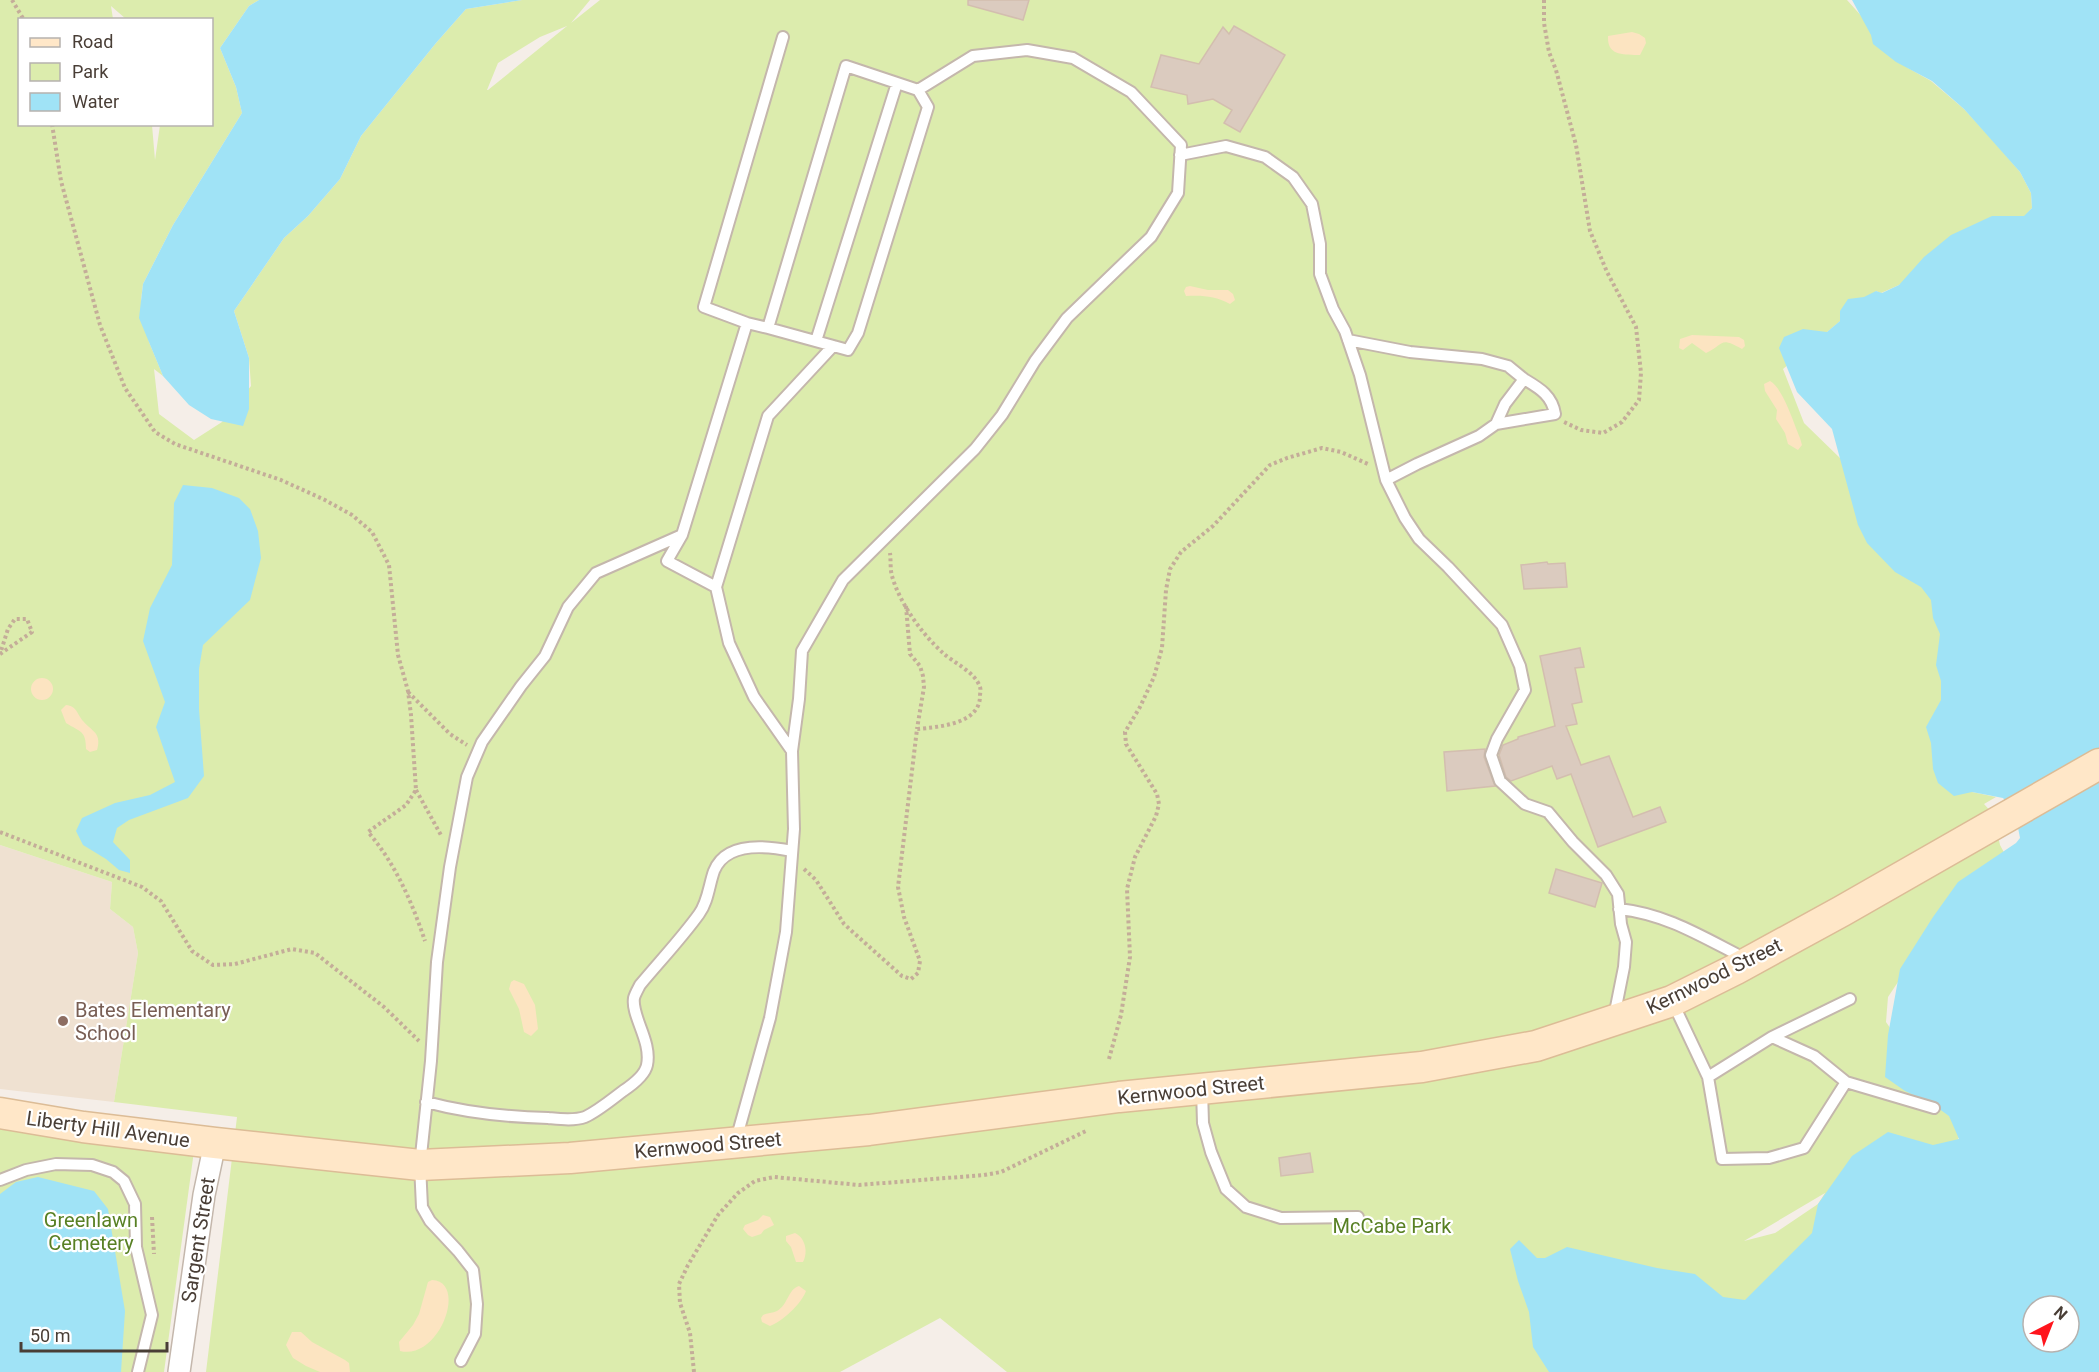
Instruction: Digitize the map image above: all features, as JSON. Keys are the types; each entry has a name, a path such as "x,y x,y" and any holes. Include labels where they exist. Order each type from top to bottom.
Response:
{"main road":[{"name":"Kernwood Street","path":"216,1143 420,1165 570,1158 869,1130 1119,1097 1422,1067 1536,1046 1672,1001 1751,961 2099,764"},
{"name":"Liberty Hill Avenue","path":"0,1113 216,1143"}],"street":[{"name":"Sargent Street","path":"179,1372 204,1195 216,1143"}],"lane":[{"path":"768,328 846,66 918,90 928,107 858,333 848,350 747,323 704,307 783,37"},
{"path":"736,1143 770,1018 786,932 794,829 792,751 802,651 843,580 975,449 1002,415 1035,361 1067,318 1151,237 1178,193 1181,145 1131,92 1073,58 1027,50 973,56 918,90"},
{"path":"816,341 897,83"},
{"path":"1180,155 1226,146 1265,157 1293,177 1312,204 1320,244 1320,274 1360,375 1386,480 1405,518 1419,539 1502,625 1520,666 1525,690 1497,739 1491,755 1500,781 1525,804 1548,812 1573,842 1606,875 1618,894 1626,942 1624,967 1613,1022"},
{"path":"716,587 667,561 682,535 747,323"},
{"path":"1348,340 1410,352 1482,359 1508,366 1542,390 1553,402 1555,414 1496,424 1479,436 1386,480"},
{"path":"792,751 754,697 729,643 716,587 768,416 833,346"},
{"path":"1496,424 1505,404 1524,379"},
{"path":"461,1361 475,1334 477,1304 473,1270 430,1221 422,1207 420,1165 436,975 452,856 468,777 482,742 545,656 568,607 596,573 682,535"},
{"path":"426,1102 457,1110 497,1116 569,1119 583,1118 596,1110 630,1086 646,1070 647,1047 634,1008 634,997 640,985 701,912 715,869 722,860 738,850 753,847 792,851"},
{"path":"1619,909 1645,912 1678,925 1751,961"},
{"path":"1708,1077 1772,1036 1850,999"},
{"path":"1672,1001 1708,1077 1722,1159 1769,1158 1804,1148 1846,1083"},
{"path":"1772,1036 1814,1056 1846,1083 1934,1108"},
{"path":"1202,1089 1203,1123 1211,1152 1226,1189 1246,1207 1281,1218 1358,1217"},
{"path":"0,1180 26,1170 56,1164 92,1165 113,1172 124,1181 135,1204 136,1247 152,1315 138,1372"}],"path":[{"path":"12,0 23,18"},
{"path":"1544,0 1544,23 1549,52 1576,145 1590,231 1636,327 1641,373 1639,400 1622,422 1603,433 1581,430 1561,421"},
{"path":"52,126 61,181 92,298 111,355 125,388 155,432 175,444 281,480 325,500 352,515 372,532 389,565 398,655 408,691 415,749 416,790 452,856"},
{"path":"1109,1059 1121,1015 1130,957 1127,889 1130,873 1135,857 1156,816 1159,804 1157,794 1126,744 1125,732 1140,708 1154,677 1162,648 1166,590 1170,569 1182,552 1214,526 1270,465 1322,448 1341,452 1377,468"},
{"path":"889,535 892,576 906,605 943,653 972,675 980,687 980,704 969,717 954,723 917,729"},
{"path":"792,851 799,865 816,880 844,924 902,976 911,979 918,973 920,961 904,917 898,887 924,687 920,666 910,654 906,605"},
{"path":"15,619 27,619 32,632 1,653 8,629 15,619"},
{"path":"408,691 450,734 465,745 482,742"},
{"path":"416,790 406,805 368,832 398,876 414,907 436,975"},
{"path":"0,832 142,887 160,901 192,951 213,965 235,964 292,949 315,953 384,1007 426,1048"},
{"path":"694,1372 690,1333 680,1303 680,1284 688,1265 718,1215 738,1193 755,1181 783,1177 859,1185 1001,1172 1086,1131"}],"shaded area":[{"name":"Bates Elementary School","path":"0,845 112,882 110,909 133,927 138,953 114,1102 0,1089"}],"green space":[{"name":"McCabe Park","path":"0,0 259,0 249,6 220,48 236,87 242,113 173,225 143,284 141,300 149,342 163,376 154,369 159,414 194,440 222,422 251,386 249,358 234,311 284,238 308,216 340,179 361,136 466,9 522,0 590,0 571,23 600,0 1847,0 1908,68 1931,81 1964,109 2020,172 2031,193 2032,208 2025,216 2005,217 1899,285 1881,293 1876,291 1783,369 1804,423 1914,530 1950,590 1972,792 1996,797 1984,804 1993,814 2000,845 2014,871 1910,964 1888,997 1886,1022 1961,1133 1958,1139 1960,1139 1926,1372 1007,1372 940,1318 840,1372 206,1372 237,1117 114,1102 138,953 133,927 110,909 112,882 0,845","holes":["567,26 488,90 498,63 540,37","1825,1193 1818,1204 1775,1233 1744,1241"]},
{"name":"Greenlawn Cemetery","path":"0,1125 194,1151 164,1372 0,1372"}],"sand":[{"path":"1632,32 1645,38 1646,43 1640,55 1618,53 1610,48 1608,36"},
{"path":"1190,286 1208,290 1228,290 1233,294 1235,300 1230,304 1209,297 1186,296 1184,291"},
{"path":"1692,335 1739,337 1744,340 1745,346 1742,349 1726,342 1706,353 1692,343 1683,350 1679,348 1680,339"},
{"path":"1770,381 1784,398 1802,445 1798,450 1788,444 1785,433 1776,419 1777,410 1765,391 1764,384"},
{"path":"38,678 46,678 53,685 53,693 46,700 38,700 31,693 31,685"},
{"path":"66,705 75,709 95,733 98,739 97,750 90,752 86,749 83,735 66,723 61,710"},
{"path":"514,980 524,984 535,1005 538,1029 531,1036 524,1032 519,1009 509,989"},
{"path":"763,1215 770,1217 774,1225 761,1234 752,1237 748,1235 743,1229 745,1225 758,1220"},
{"path":"795,1233 802,1238 805,1246 803,1262 796,1262 791,1247 786,1241 786,1236"},
{"path":"432,1280 443,1284 448,1293 448,1306 444,1320 437,1333 427,1344 414,1351 400,1351 399,1342 419,1314 428,1282"},
{"path":"799,1286 806,1291 791,1312 770,1326 762,1322 763,1315 781,1308 792,1290"},
{"path":"292,1332 301,1332 312,1342 345,1360 349,1363 350,1372 320,1372 293,1358 286,1345"}],"water":[{"path":"259,0 522,0 466,9 361,136 340,179 308,216 284,238 234,311 249,358 249,409 243,426 211,419 189,405 163,376 139,318 143,284 173,225 242,113 236,87 220,48 249,6"},
{"path":"1852,0 2099,0 2099,1372 1549,1372 1533,1347 1529,1312 1510,1249 1519,1240 1537,1258 1545,1258 1567,1247 1657,1268 1695,1274 1723,1297 1745,1300 1812,1233 1818,1204 1852,1156 1888,1132 1933,1145 1959,1139 1949,1116 1885,1077 1888,1035 1900,969 1958,882 2020,838 2015,812 2003,798 1972,792 1954,796 1938,783 1933,769 1931,743 1926,727 1941,700 1941,681 1936,665 1940,634 1933,618 1931,600 1921,587 1895,572 1867,543 1858,525 1832,429 1797,392 1779,348 1784,337 1803,329 1827,332 1840,321 1840,311 1848,299 1864,297 1876,291 1882,293 1899,285 1924,257 1951,235 1992,216 2024,216 2032,208 2031,193 2020,172 1964,109 1932,81 1896,62 1873,44 1871,35"},
{"path":"183,485 212,488 239,498 250,509 258,531 261,558 250,600 203,645 199,669 199,709 204,776 188,798 129,820 117,828 113,842 130,860 130,873 119,870 83,845 76,831 82,818 115,803 150,795 175,782 156,727 165,702 143,641 150,608 172,565 174,503"},
{"path":"38,1177 94,1191 108,1209 125,1311 121,1372 0,1372 0,1194 16,1182"}],"building":[{"path":"968,0 1029,0 1023,20 968,5"},
{"path":"1234,26 1285,55 1240,132 1224,123 1232,110 1213,99 1188,104 1187,95 1151,87 1161,55 1199,64 1223,27 1229,34"},
{"path":"1547,562 1548,564 1565,563 1567,587 1524,589 1521,565"},
{"path":"1580,648 1584,667 1575,668 1582,702 1572,704 1577,724 1566,726 1581,765 1609,756 1633,817 1660,807 1666,822 1598,847 1571,774 1557,779 1552,766 1511,781 1506,777 1499,755 1503,745 1518,737 1555,726 1540,656"},
{"path":"1485,749 1484,757 1495,786 1447,791 1444,752"},
{"path":"1556,869 1602,883 1595,907 1549,893"},
{"path":"1310,1153 1313,1172 1281,1176 1279,1158"}],"place":[{"name":"Bates Elementary School","path":"63,1021"}]}
